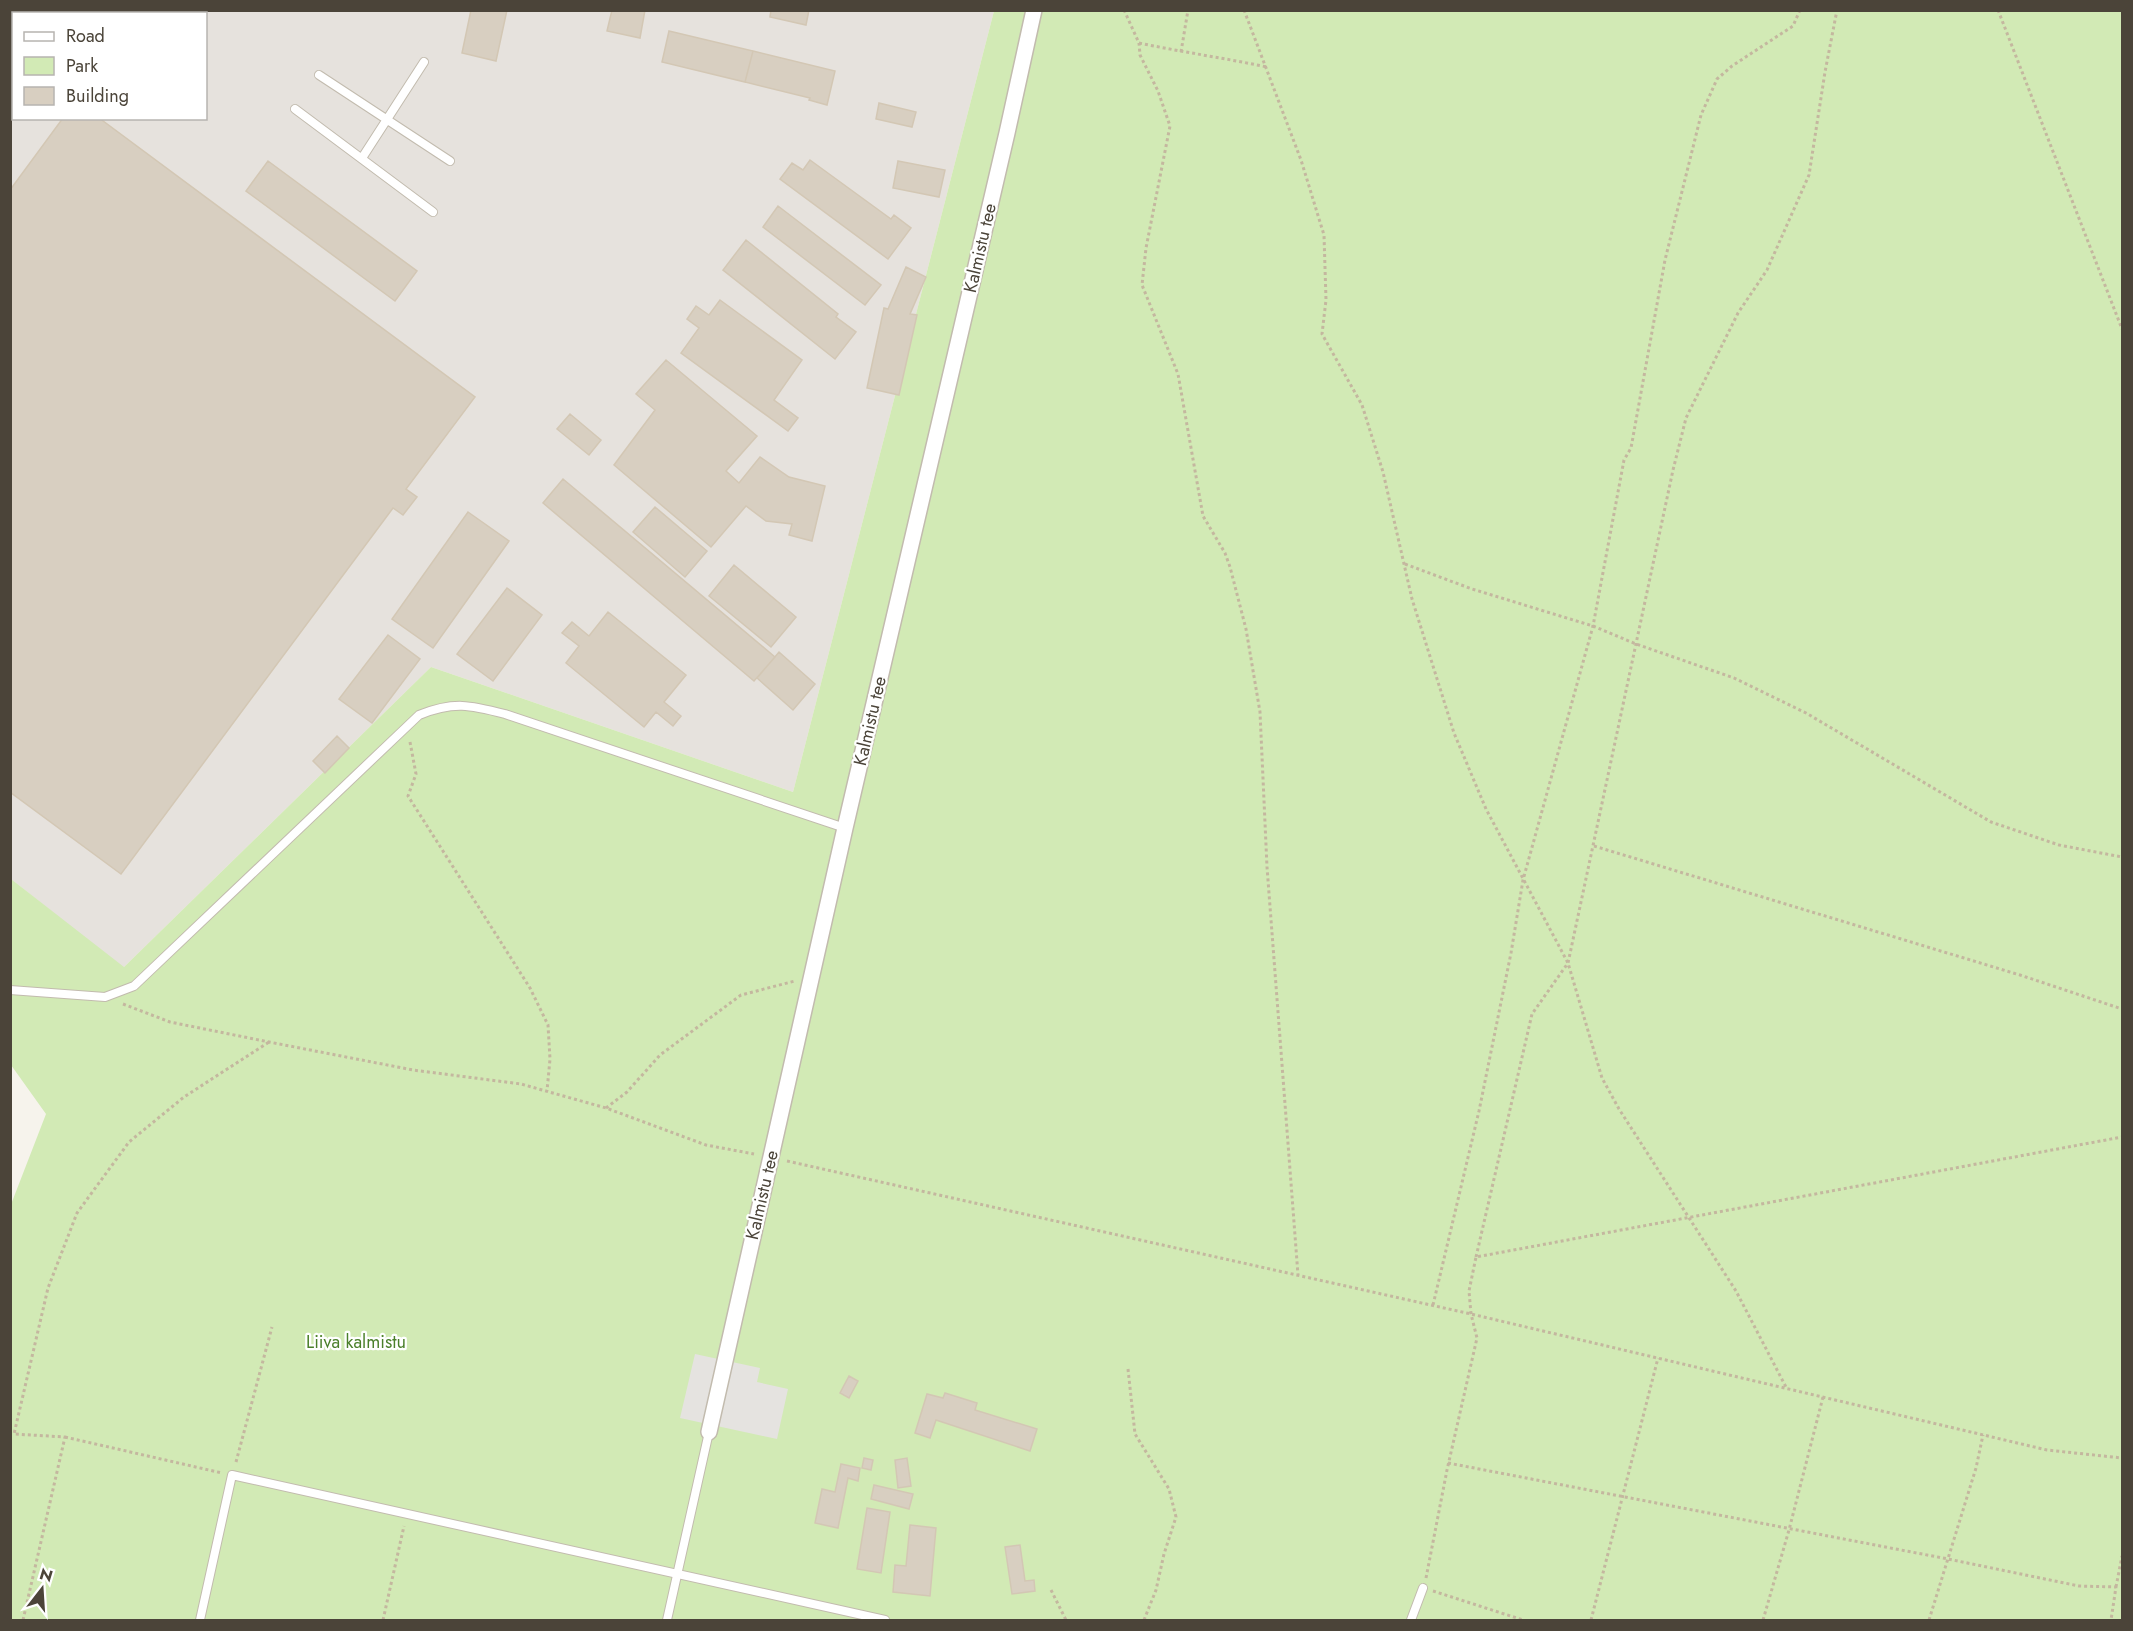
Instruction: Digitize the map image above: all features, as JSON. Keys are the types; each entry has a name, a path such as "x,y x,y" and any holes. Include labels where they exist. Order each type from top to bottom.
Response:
{"street":[{"name":"Kalmistu tee","path":"709,1432 845,828 1034,10"}],"lane":[{"path":"362,158 424,62"},
{"path":"319,75 450,161"},
{"path":"295,109 433,212"},
{"path":"10,990 105,998 134,986 418,716 440,706 473,706 505,714 845,828"},
{"path":"667,1620 709,1432"},
{"path":"200,1620 232,1475 885,1620"},
{"path":"1411,1620 1422,1588"}],"path":[{"path":"1124,10 1139,43 1140,56 1158,91 1170,126 1146,248 1142,285 1178,374 1203,516 1225,553 1230,567 1246,629 1260,712 1267,867 1298,1275"},
{"path":"1181,52 1188,10"},
{"path":"1244,10 1301,160 1324,235 1326,300 1322,334 1362,405 1383,472 1412,599 1454,734 1486,809 1568,963 1602,1078 1618,1109 1736,1291 1787,1389"},
{"path":"1433,1305 1481,1100 1511,953 1523,880 1593,626 1624,460 1631,448 1665,260 1701,115 1717,79 1732,66 1793,27 1800,10"},
{"path":"1523,1620 1422,1588 1427,1575 1448,1463 1477,1338 1471,1314 1469,1291 1532,1014 1568,963 1670,482 1686,418 1738,313 1767,270 1809,175 1837,10"},
{"path":"1998,10 2122,329"},
{"path":"1139,43 1267,67"},
{"path":"1405,564 1472,589 1593,626 1636,644 1734,678 1806,713 1991,822 2059,845 2122,857"},
{"path":"403,730 412,746 416,774 408,796 530,988 548,1025 550,1059 547,1091"},
{"path":"1594,846 2122,1008"},
{"path":"606,1108 627,1092 660,1055 741,995 812,976"},
{"path":"105,998 170,1022 413,1070 521,1084 606,1108 706,1145 1433,1305 2047,1450 2122,1458"},
{"path":"269,1042 184,1097 129,1142 77,1213 48,1288 12,1434 65,1437 232,1475 272,1327"},
{"path":"1476,1257 2122,1137"},
{"path":"1591,1620 1658,1357"},
{"path":"1128,1370 1135,1434 1169,1489 1176,1517 1156,1590 1143,1620"},
{"path":"1763,1620 1789,1530 1822,1397"},
{"path":"1929,1620 1976,1468 1983,1435"},
{"path":"23,1620 65,1437"},
{"path":"1448,1463 2079,1586 2116,1587"},
{"path":"383,1620 406,1515"},
{"path":"2111,1620 2122,1556"},
{"path":"1051,1590 1066,1620"}],"shaded area":[{"path":"10,11 994,11 793,792 431,667 123,968 11,879"},
{"path":"695,1354 760,1368 757,1382 788,1389 777,1439 680,1418"}],"green space":[{"name":"Liiva kalmistu","path":"994,11 2122,11 2122,1620 11,1620 10,1207 46,1114 11,1065 11,879 124,967 431,667 793,792"}],"building":[{"path":"25,10 69,10 71,12 24,12"},
{"path":"471,10 507,10 496,61 462,53"},
{"path":"612,10 645,10 640,38 607,31"},
{"path":"771,10 809,10 806,25 770,17"},
{"path":"12,27 12,72 10,70 10,29"},
{"path":"669,31 753,51 745,82 662,62"},
{"path":"753,51 835,71 827,105 809,100 810,98 745,82"},
{"path":"879,103 916,112 912,127 876,119"},
{"path":"62,120 102,120 475,397 406,489 417,497 403,515 393,508 121,874 10,792 10,190"},
{"path":"810,160 891,219 894,215 911,228 888,259 780,179 792,163 803,170"},
{"path":"268,161 417,271 395,301 246,191"},
{"path":"898,161 945,170 939,197 893,188"},
{"path":"778,206 881,285 865,305 763,227"},
{"path":"746,240 838,314 836,317 856,332 835,359 723,270"},
{"path":"906,267 926,277 910,314 917,315 899,395 867,388 884,308 888,309"},
{"path":"720,300 802,360 774,400 798,418 788,431 681,353 699,328 687,319 696,306 709,315"},
{"path":"666,360 757,436 726,471 739,483 760,457 789,477 825,486 812,541 789,535 792,524 766,521 746,506 711,547 614,465 655,410 636,394"},
{"path":"570,414 601,440 589,455 557,429"},
{"path":"563,479 775,657 754,681 543,503"},
{"path":"655,507 707,551 685,577 633,532"},
{"path":"468,512 509,541 433,648 392,619"},
{"path":"734,565 796,617 771,647 709,596"},
{"path":"507,588 542,615 493,681 457,654"},
{"path":"608,612 686,675 664,702 681,716 673,726 656,712 644,727 566,663 579,646 562,633 572,622 589,636"},
{"path":"388,635 420,659 372,723 339,699"},
{"path":"779,652 815,684 793,710 757,678"},
{"path":"337,736 349,748 325,773 313,761"},
{"path":"849,1376 858,1381 849,1398 840,1393"},
{"path":"945,1393 977,1403 975,1410 1037,1429 1030,1451 936,1420 930,1438 915,1433 927,1394 943,1398"},
{"path":"864,1458 873,1460 871,1470 862,1468"},
{"path":"907,1458 911,1486 898,1488 895,1460"},
{"path":"841,1464 860,1468 858,1481 848,1478 838,1528 815,1523 822,1489 835,1492"},
{"path":"874,1485 913,1494 909,1509 871,1499"},
{"path":"867,1508 890,1512 881,1573 857,1569"},
{"path":"910,1525 936,1528 930,1596 893,1592 895,1565 906,1566"},
{"path":"1020,1545 1025,1581 1034,1580 1035,1591 1012,1594 1005,1547"}]}
